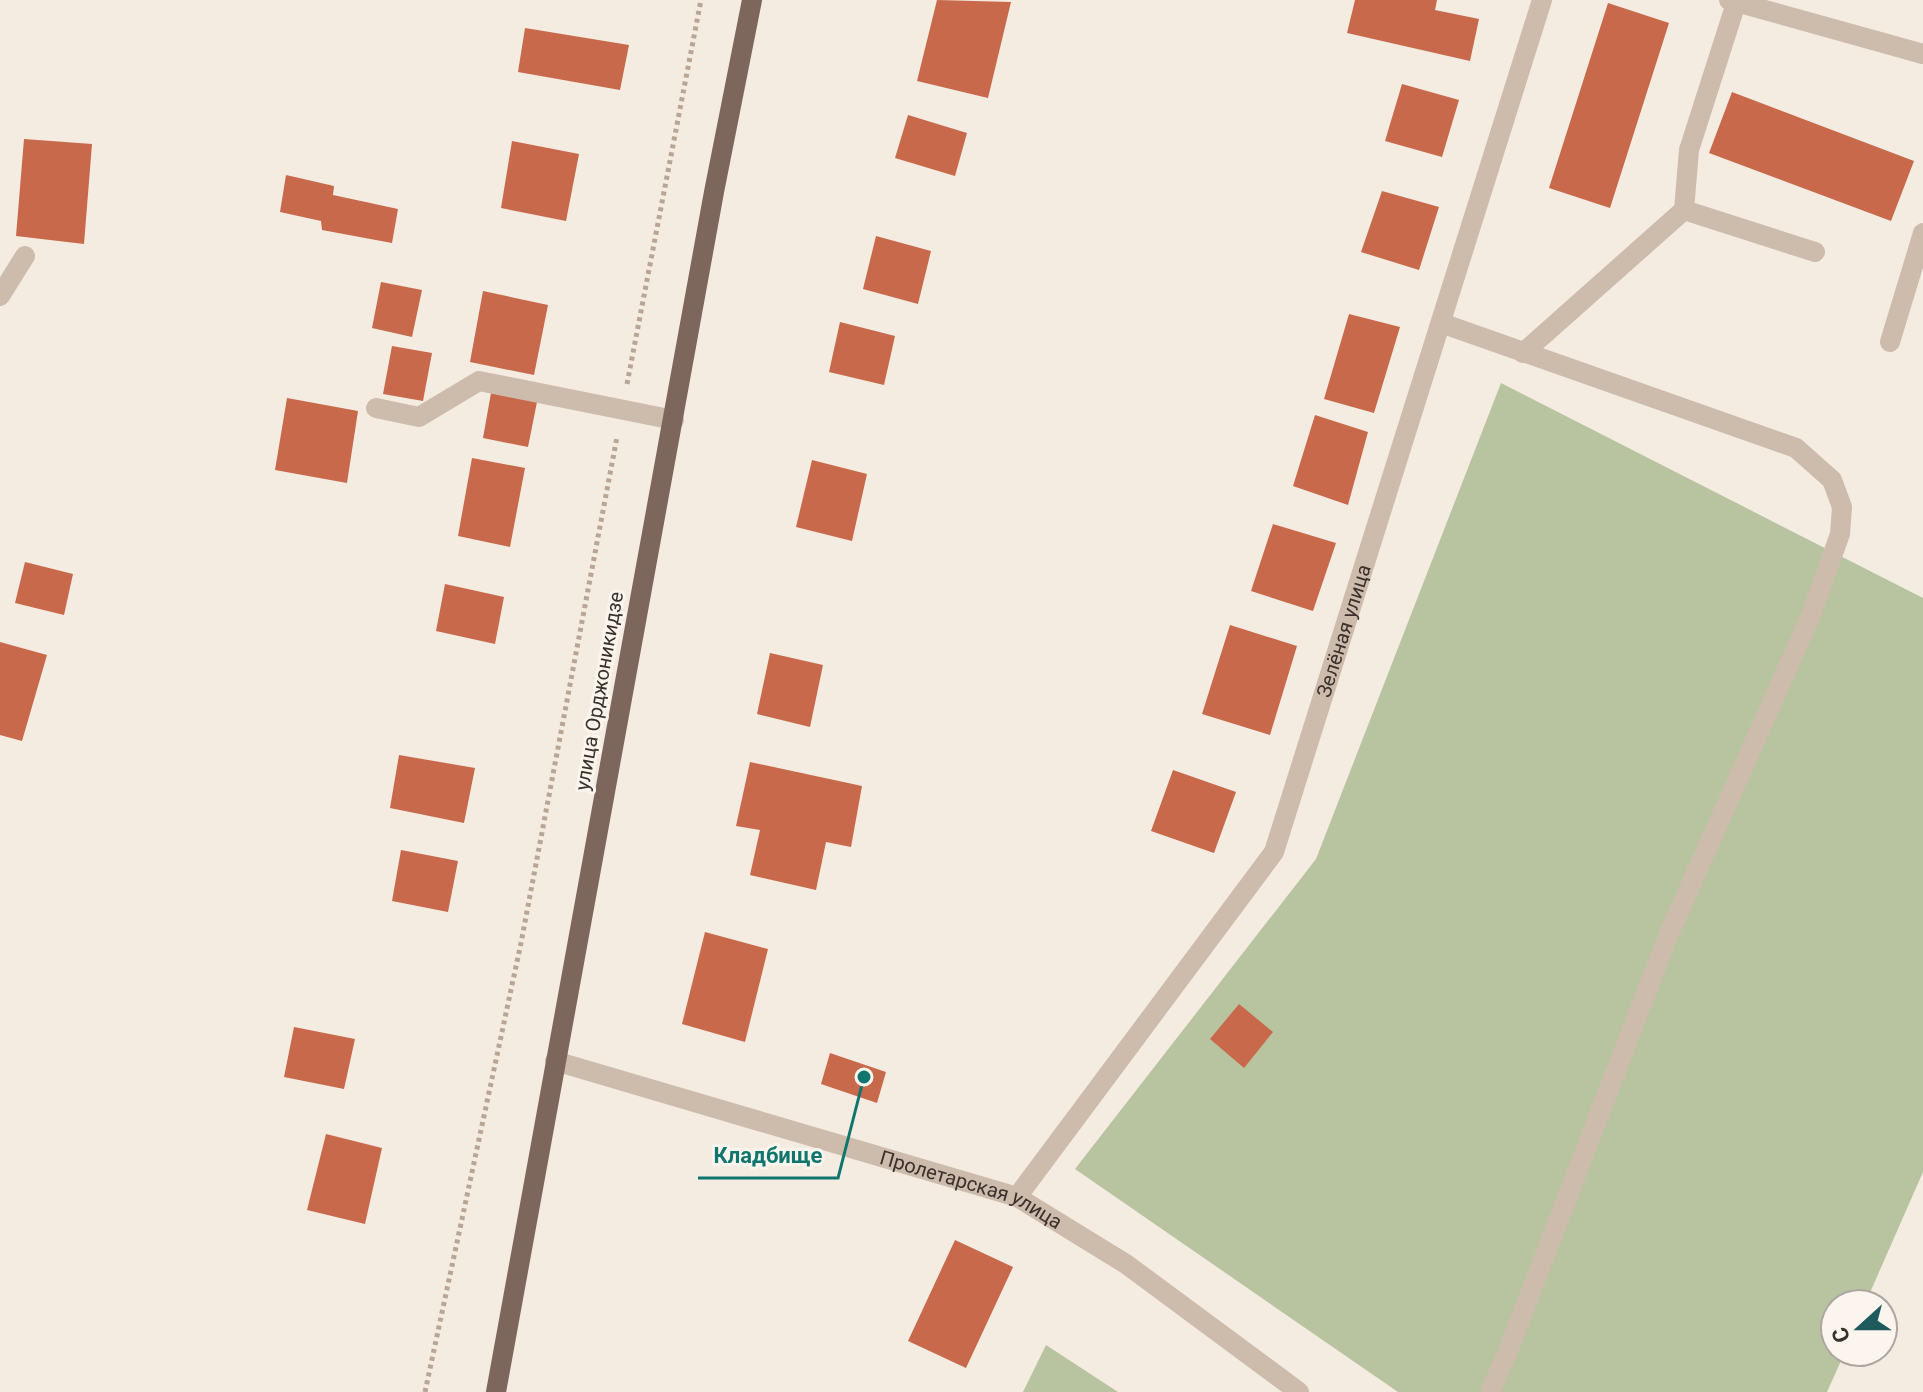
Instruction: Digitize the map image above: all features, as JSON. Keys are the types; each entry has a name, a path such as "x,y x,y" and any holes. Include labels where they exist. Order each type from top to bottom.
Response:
{"main road":[{"name":"улица Орджоникидзе","path":"496,1392 714,192 752,0"}],"street":[{"name":"Зелёная улица","path":"1017,1197 1274,852 1542,0"},
{"path":"1523,353 1684,210 1689,150 1734,1 1923,54"},
{"path":"1684,210 1815,252"},
{"path":"1890,342 1923,233"},
{"path":"0,296 25,256"},
{"path":"1441,323 1796,448 1832,480 1842,507 1840,534 1811,615 1668,936 1490,1392"},
{"path":"376,408 419,417 479,381 674,420"},
{"name":"Пролетарская улица","path":"555,1061 1017,1197 1126,1264 1299,1392"}],"path":[{"path":"425,1392 521,943 701,0"}],"green space":[{"path":"1501,383 1923,598 1923,1172 1872,1288 1819,1288 1819,1368 1838,1368 1827,1392 1398,1392 1075,1169 1316,859"},
{"path":"1046,1345 1118,1392 1023,1392"}],"building":[{"path":"937,0 1011,2 988,98 917,81"},
{"path":"1355,0 1437,0 1435,10 1479,19 1470,61 1347,33"},
{"path":"1608,3 1669,23 1610,208 1549,188"},
{"path":"525,28 629,45 620,90 518,72"},
{"path":"1402,84 1459,100 1442,157 1385,141"},
{"path":"1732,92 1914,161 1891,221 1709,153"},
{"path":"908,115 967,133 955,176 895,158"},
{"path":"24,139 92,144 84,244 16,236"},
{"path":"512,141 579,154 566,221 501,208"},
{"path":"286,175 334,186 333,195 398,209 392,243 322,230 321,221 280,212"},
{"path":"1382,191 1439,207 1419,270 1361,252"},
{"path":"876,236 931,251 918,304 863,289"},
{"path":"381,282 422,290 412,337 372,328"},
{"path":"483,291 548,305 534,375 470,362"},
{"path":"1349,314 1400,327 1374,413 1324,399"},
{"path":"840,322 895,336 884,385 829,372"},
{"path":"392,346 432,353 423,401 383,394"},
{"path":"491,393 537,402 528,447 483,438"},
{"path":"287,398 358,411 347,483 275,470"},
{"path":"1315,415 1368,432 1348,505 1293,486"},
{"path":"472,458 525,468 510,547 458,536"},
{"path":"812,460 867,474 852,541 796,527"},
{"path":"1273,524 1336,543 1313,611 1251,591"},
{"path":"25,562 73,574 64,615 15,603"},
{"path":"445,584 504,597 495,644 436,631"},
{"path":"1230,625 1297,646 1270,735 1202,714"},
{"path":"0,642 47,655 22,741 0,735"},
{"path":"770,653 823,665 810,727 757,714"},
{"path":"399,755 475,768 464,823 390,808"},
{"path":"750,762 862,786 851,847 826,842 816,890 750,875 760,830 736,826"},
{"path":"1173,770 1236,792 1214,853 1151,831"},
{"path":"401,850 458,861 448,912 392,901"},
{"path":"705,932 768,949 745,1042 682,1024"},
{"path":"1239,1004 1273,1032 1244,1068 1210,1039"},
{"path":"294,1027 355,1039 344,1089 284,1077"},
{"path":"830,1053 886,1072 877,1103 821,1084"},
{"path":"326,1134 382,1148 365,1224 307,1210"},
{"path":"955,1240 1013,1267 966,1368 908,1341"}],"place":[{"name":"Кладбище","path":"864,1077"}]}
